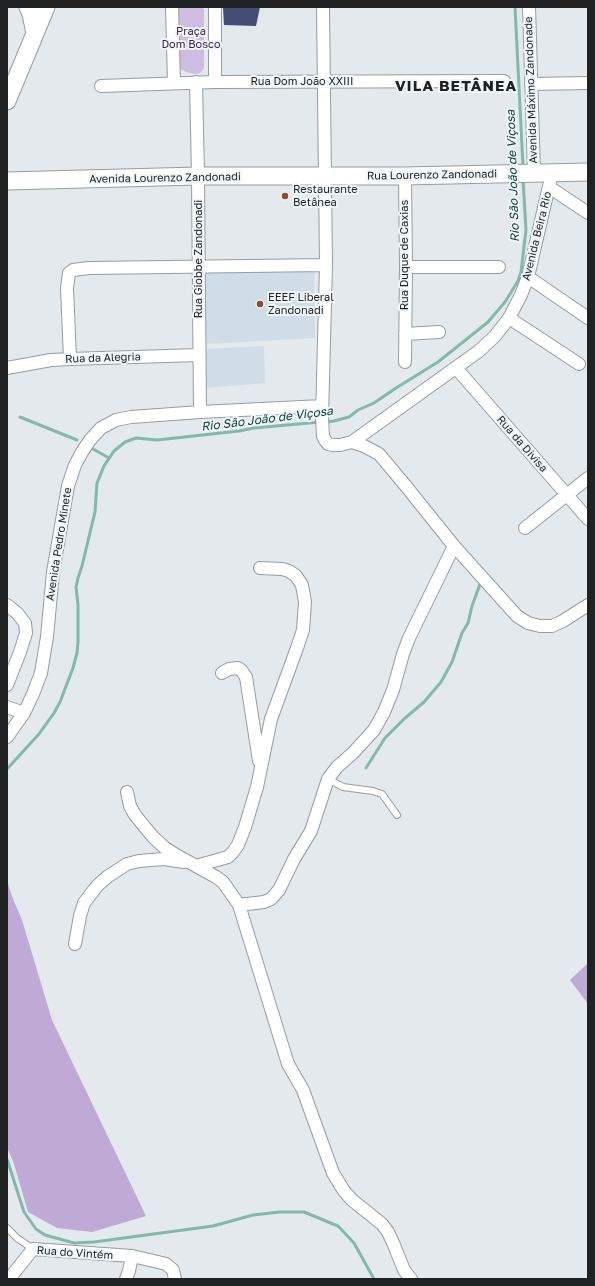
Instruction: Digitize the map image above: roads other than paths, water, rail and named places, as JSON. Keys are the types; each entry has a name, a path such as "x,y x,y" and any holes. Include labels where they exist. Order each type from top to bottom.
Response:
{"street":[{"path":"28,7 35,34"},
{"path":"7,101 46,7"},
{"path":"172,7 174,83"},
{"path":"215,7 215,82"},
{"path":"323,7 326,264 322,412 323,436 326,443 340,445 352,442 379,454 454,546 518,616 528,623 540,626 552,626 563,621 588,605"},
{"name":"Avenida Máximo Zandonade","path":"524,174 531,84 528,7"},
{"name":"Rua Dom João XXIII","path":"101,86 196,82 504,81"},
{"name":"Rua Giobbe Zandonadi","path":"196,82 200,412"},
{"path":"531,84 588,83"},
{"name":"Rua Lourenzo Zandonadi","path":"324,176 524,174 551,180 588,172"},
{"name":"Avenida Lourenzo Zandonadi","path":"7,181 198,176 324,176"},
{"name":"Rua Duque de Caxias","path":"405,176 405,362"},
{"path":"551,180 588,213"},
{"name":"Avenida Beira Rio","path":"352,442 456,368 484,346 495,336 509,318 528,276 551,180"},
{"path":"70,359 68,278 69,273 73,270 89,268 326,264"},
{"path":"406,267 499,267"},
{"path":"528,276 588,318"},
{"path":"509,318 579,364"},
{"path":"405,334 439,332"},
{"name":"Rua da Alegria","path":"7,368 51,360 199,355"},
{"name":"Rua da Divisa","path":"456,368 588,519"},
{"name":"Avenida Pedro Minete","path":"7,738 24,713 33,694 44,658 53,572 60,524 68,486 75,465 82,452 101,428 116,420 131,417 200,412 322,412"},
{"path":"525,528 588,478"},
{"path":"240,905 264,902 271,899 279,890 294,859 311,831 328,779 337,767 374,730 378,723 394,690 403,654 409,638 454,546"},
{"path":"75,944 84,903 97,886 117,869 127,864 152,859 164,859 192,864 221,860 234,852 238,845 245,827 260,772 271,719 303,630 305,602 302,585 296,576 289,571 282,569 260,568"},
{"path":"7,606 22,618 26,627 25,640 7,686"},
{"path":"222,673 229,669 238,668 246,677 260,772"},
{"path":"7,707 24,713"},
{"path":"127,792 130,806 144,826 165,848 223,882 240,905 288,1064 303,1090 333,1173 348,1196 382,1224 388,1232 404,1270 411,1279"},
{"name":"Rua do Vintém","path":"9,1279 33,1249 132,1256 166,1264 173,1270 175,1279"},
{"path":"126,1279 132,1256"}],"lane":[{"path":"328,779 343,787 374,791 382,794 397,815"},
{"path":"7,1228 17,1238 33,1249"}],"waterway":[{"name":"Rio São João de Viçosa","path":"515,7 523,167"},
{"name":"Rio São João de Viçosa","path":"326,422 349,417 358,410 374,403 438,362 488,322 505,302 518,281 521,272 526,230 523,179"},
{"path":"20,417 77,440"},
{"name":"Rio São João de Viçosa","path":"7,769 39,734 54,713 60,702 73,668 78,642 78,605 76,587 95,512 97,483 104,466 114,451 125,442 136,438 157,440 254,428 320,422"},
{"path":"93,449 109,458"},
{"path":"366,768 385,738 424,702 441,682 452,662 462,633 468,623 480,584"},
{"path":"7,1159 24,1212 36,1229 45,1235 74,1243 94,1242 213,1226 253,1215 280,1212 304,1212 338,1226 354,1243 374,1279"}],"place":[{"name":"Restaurante Betânea","path":"285,196"},
{"name":"EEEF Liberal Zandonadi","path":"260,304"}],"district":[{"name":"VILA BETÂNEA","path":"456,86"}],"park label":[{"name":"Praça Dom Bosco","path":"191,38"}]}
